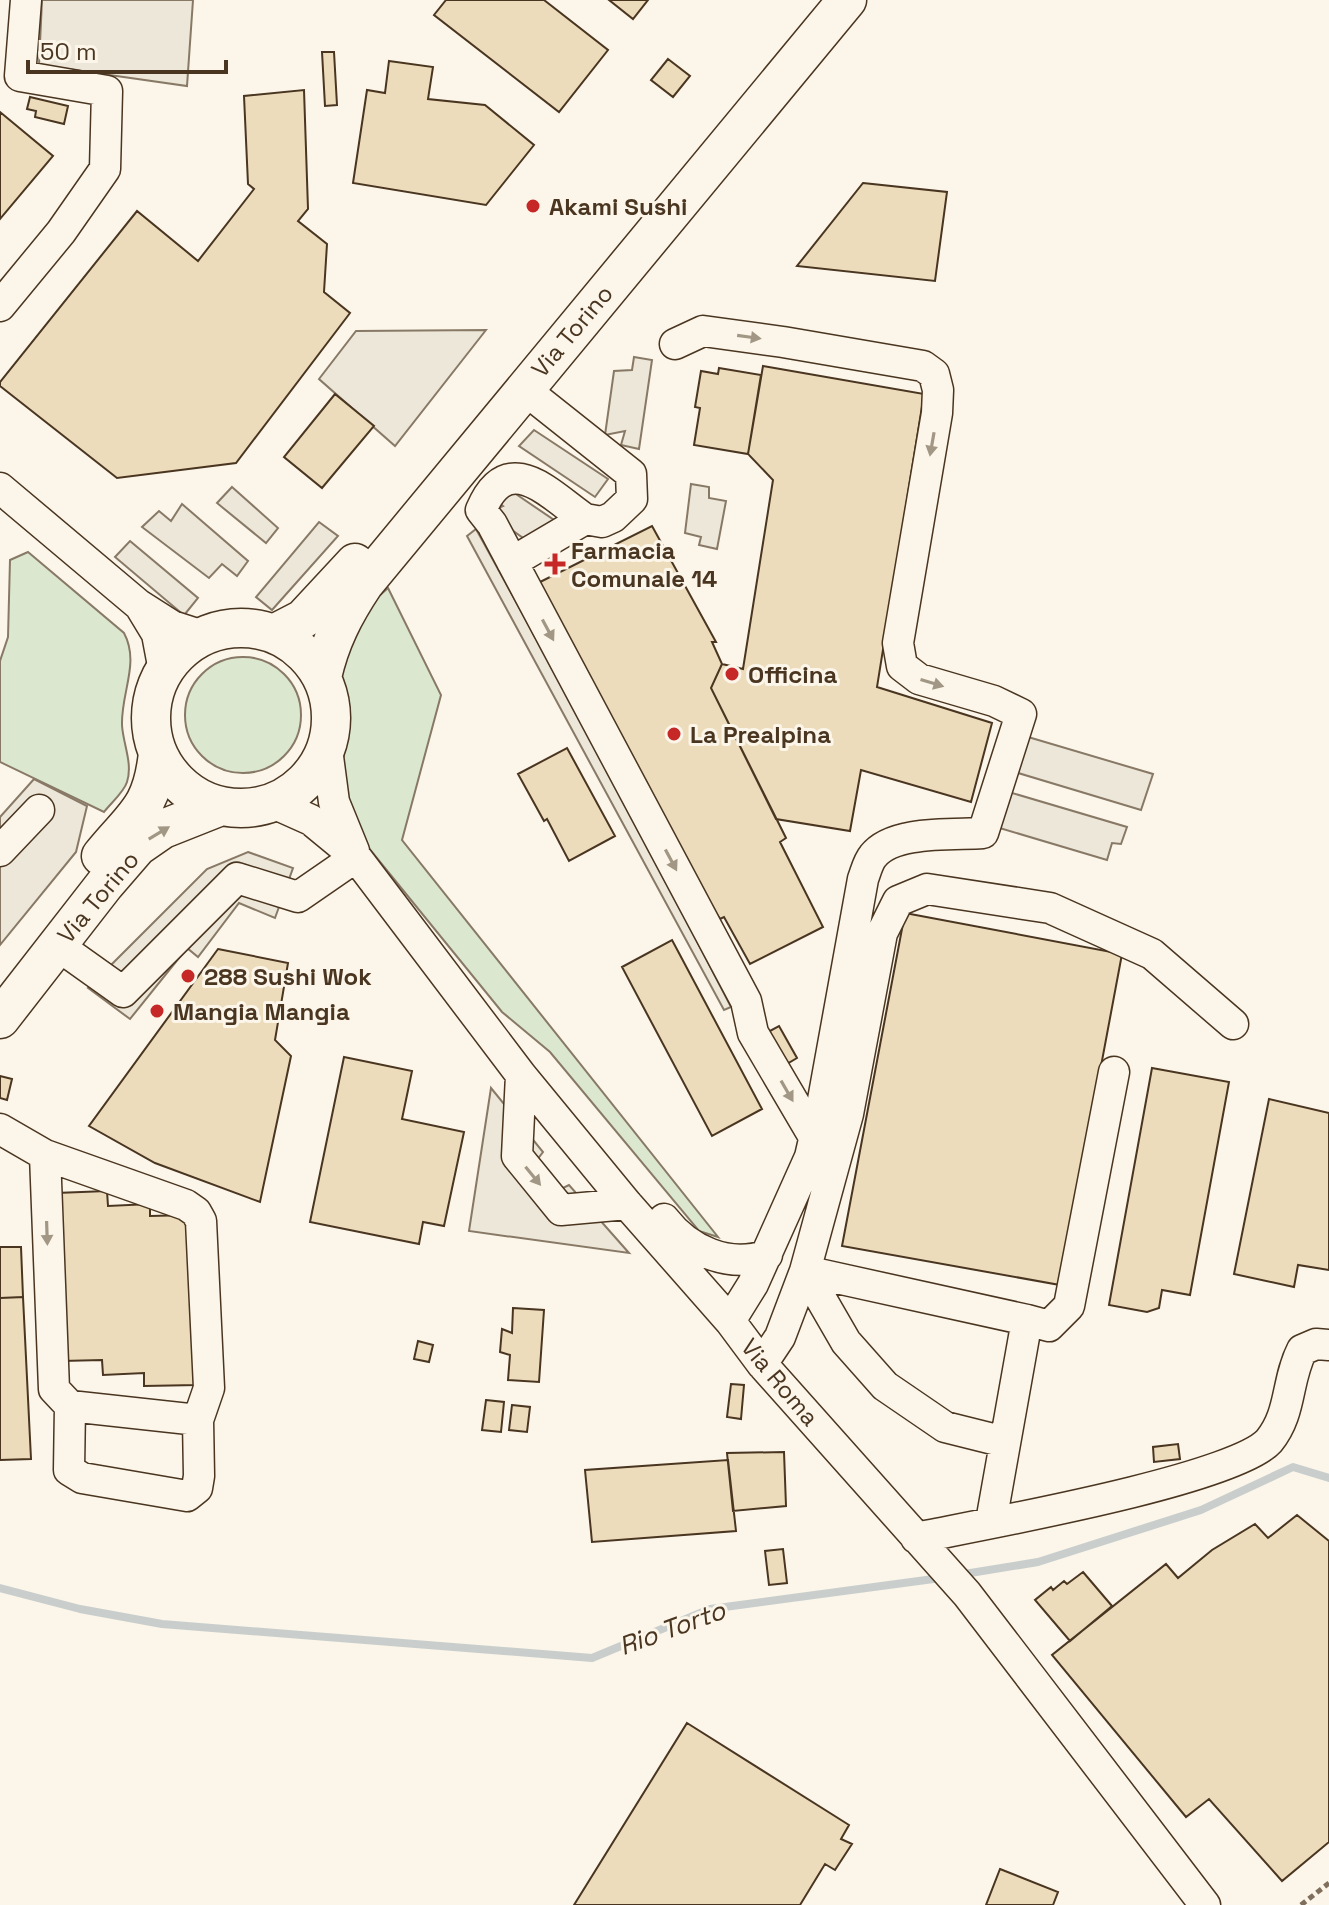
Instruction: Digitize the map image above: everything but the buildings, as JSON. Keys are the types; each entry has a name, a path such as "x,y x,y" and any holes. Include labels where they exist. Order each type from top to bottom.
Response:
{"main road":[{"name":"Via Torino","path":"274,634 303,619 336,586 821,0"},
{"name":"Via Torino","path":"322,677 328,649 364,584 847,0"},
{"path":"250,628 274,634 293,644 310,659 322,677 330,700 332,725 327,749 314,772 296,790 273,803 247,808 221,806 195,796 173,777 158,753 151,725 153,697 164,671 183,649 203,636 226,629 250,628"},
{"path":"0,980 146,805 155,782 158,753"},
{"name":"Via Torino","path":"0,1019 137,847 163,829 221,806"}],"street":[{"path":"0,306 61,232 105,169 107,91 20,76 26,0"},
{"path":"675,344 703,331 923,366 934,374 938,390 937,413 898,643 902,666 919,679 994,701 1021,714 983,833 914,837 884,845 871,857 863,879 810,1157 753,1284 730,1321"},
{"path":"524,389 631,474 632,499 613,517 602,522 585,519 526,478 513,477 488,493 481,510 492,524 746,1001 753,1033 814,1137"},
{"path":"0,488 139,605 172,626 203,636"},
{"path":"512,562 585,519"},
{"path":"139,605 157,634 164,671"},
{"path":"327,749 334,802 356,857"},
{"path":"273,803 311,820 356,857"},
{"path":"0,851 39,810"},
{"path":"57,945 123,992 237,878 298,897 356,857"},
{"name":"Via Roma","path":"356,857 499,1047 627,1204 730,1321 762,1364 967,1594 1205,1905"},
{"path":"762,1364 780,1337 805,1271 848,1114 882,933 898,901 927,889 1050,908 1152,954 1233,1024"},
{"path":"499,1047 555,1084 676,1234 695,1248 722,1258 752,1261 767,1255"},
{"path":"805,1271 1049,1326 1069,1306 1114,1072"},
{"path":"521,1075 517,1156 552,1200 561,1210 627,1204"},
{"path":"0,1129 45,1155 186,1205 196,1212 201,1221 209,1388 198,1420 197,1488 187,1496 82,1478 69,1470 70,1406"},
{"path":"45,1155 54,1389 70,1406 198,1420"},
{"path":"805,1271 846,1342 885,1386 945,1427 1005,1442"},
{"path":"991,1522 1027,1320"},
{"path":"916,1538 1214,1470 1267,1443 1285,1415 1295,1363 1302,1350 1316,1344 1329,1345"}],"path":[{"path":"1301,1905 1329,1883"}],"green space":[{"path":"28,552 124,633 128,644 130,667 122,725 129,775 123,790 104,812 0,762 0,661 8,637 10,560"},
{"path":"388,588 441,695 402,840 718,1237 699,1231 550,1052 502,1012 350,825 340,790 339,690 345,646 361,612"},
{"path":"243,657 265,661 284,674 297,693 301,715 297,737 284,756 265,769 243,773 221,769 202,756 189,737 185,715 189,693 202,674 221,661"}],"shaded area":[{"path":"42,0 193,0 187,86 39,65"},
{"path":"486,330 395,446 319,379 356,331"},
{"path":"634,357 652,360 639,449 621,445 625,431 605,435 614,371 632,370"},
{"path":"534,430 608,479 595,497 519,446"},
{"path":"691,484 709,487 709,498 726,501 717,549 699,545 701,537 685,533"},
{"path":"232,487 278,528 266,543 217,503"},
{"path":"510,490 557,522 526,540 488,513 503,506 494,499"},
{"path":"182,504 248,561 237,576 222,564 209,578 142,527 159,511 171,521"},
{"path":"319,522 338,536 272,610 256,597"},
{"path":"476,529 614,780 731,1007 724,1010 467,536"},
{"path":"130,541 198,598 185,614 186,617 115,557"},
{"path":"1018,734 1153,774 1141,810 1008,770"},
{"path":"34,779 87,806 76,852 0,945 0,817"},
{"path":"1002,790 1127,827 1121,844 1112,843 1107,860 993,826"},
{"path":"248,852 293,868 275,918 239,903 198,957 187,948 130,1019 88,988 207,869"},
{"path":"491,1088 543,1152 537,1160 561,1189 569,1185 629,1253 469,1231"}],"waterway":[{"name":"Rio Torto","path":"958,1575 1038,1562 1201,1510 1293,1467 1329,1478"},
{"name":"Rio Torto","path":"0,1588 80,1609 162,1624 592,1658 710,1609 941,1578"}],"place":[{"name":"Akami Sushi","path":"533,206"},
{"name":"Farmacia Comunale 14","path":"555,564"},
{"name":"Officina","path":"732,674"},
{"name":"La Prealpina","path":"674,734"},
{"name":"288 Sushi Wok","path":"188,976"},
{"name":"Mangia Mangia","path":"157,1011"}]}
